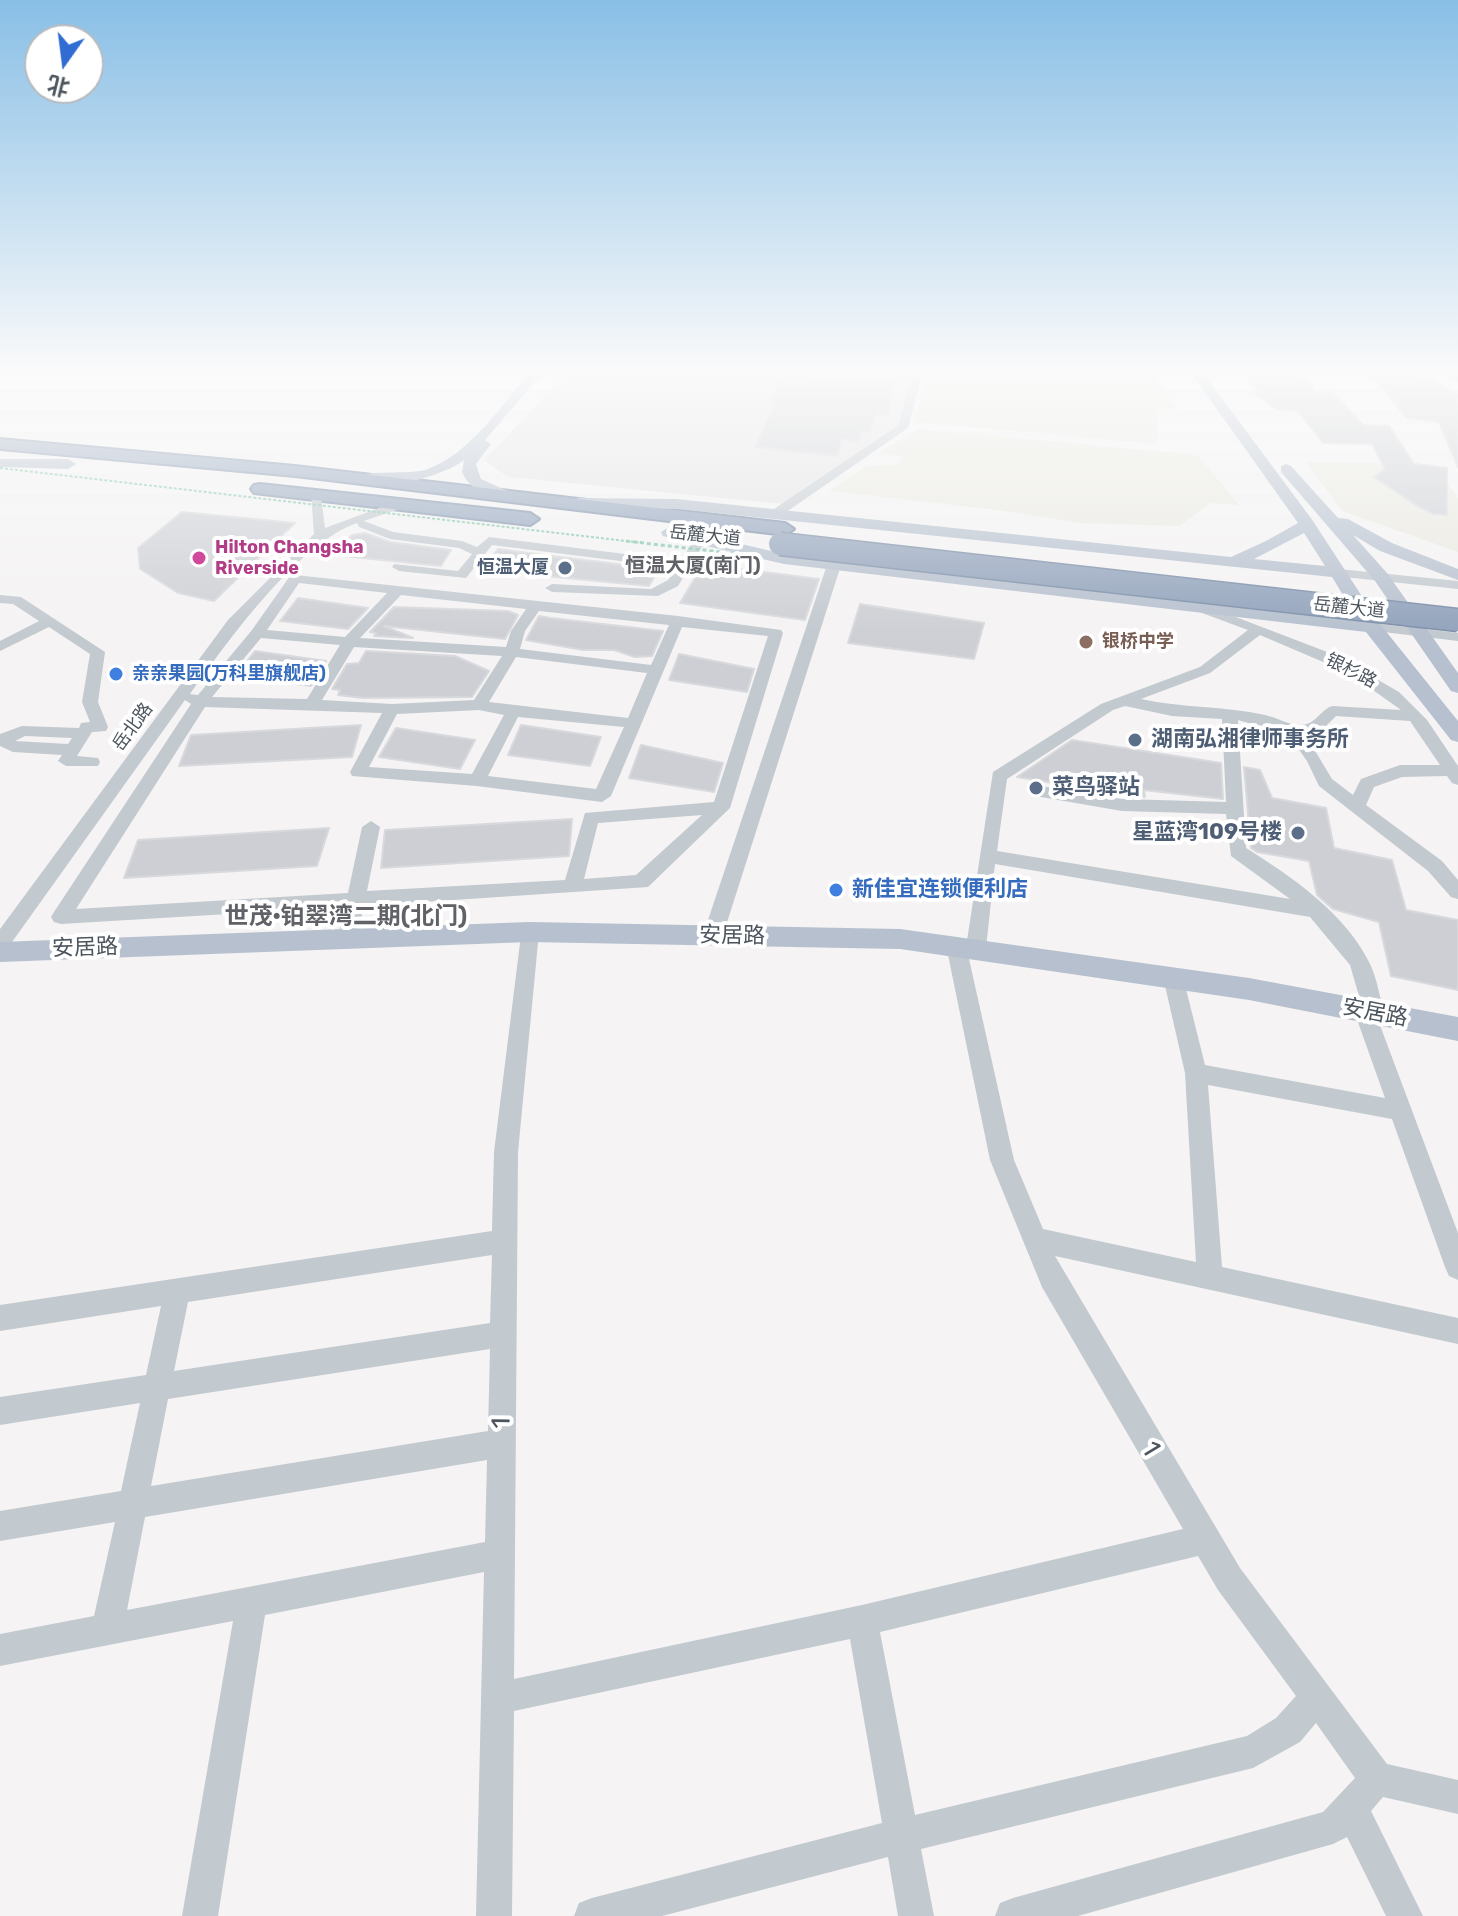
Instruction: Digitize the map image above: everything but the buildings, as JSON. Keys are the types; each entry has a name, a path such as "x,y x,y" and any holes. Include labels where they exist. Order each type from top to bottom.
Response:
{"highway":[{"path":"23,459 179,479"},
{"name":"岳麓大道","path":"162,459 570,503 781,537 1458,620"},
{"path":"239,486 541,520"},
{"name":"岳麓大道","path":"589,524 669,532 781,537 1458,603"}],"main road":[{"path":"361,479 417,476 442,469 454,459"},
{"path":"472,459 468,464 473,481 480,487 506,496"},
{"name":"银杉路","path":"1260,459 1307,524 1372,627 1458,735"},
{"path":"1279,459 1381,577 1456,684"},
{"path":"0,466 68,464"},
{"path":"1322,511 1386,547 1458,575"},
{"path":"1232,562 1272,545 1307,524"},
{"path":"669,532 701,539 781,537 1232,562 1339,573"},
{"path":"781,537 834,565 1372,627"},
{"name":"安居路","path":"0,952 529,932 900,939 1173,977 1458,1029"}],"street":[{"path":"781,537 867,459"},
{"path":"315,496 320,535"},
{"name":"岳北路","path":"0,944 233,623 320,535 398,505"},
{"path":"363,524 390,535 462,545 479,552"},
{"path":"552,588 653,593 673,583 701,539"},
{"path":"399,567 461,575 489,541 684,565"},
{"path":"713,935 834,565"},
{"path":"1339,573 1458,585"},
{"path":"295,579 536,605 776,633 721,808 641,882 61,917 200,702 257,633 295,579"},
{"path":"312,704 349,642 398,590"},
{"path":"0,599 16,600 98,652 90,702 100,727 87,727 66,761 92,762"},
{"path":"479,705 512,652 518,631 536,605"},
{"name":"银杉路","path":"1207,610 1371,679 1395,695 1414,716 1455,775"},
{"path":"392,709 358,772 477,780 602,796 678,620"},
{"path":"0,647 49,621"},
{"path":"1372,627 1458,637"},
{"path":"1124,700 1205,670 1257,630"},
{"path":"257,633 512,652 656,670"},
{"path":"182,693 200,702 392,709 479,705 513,712 633,723"},
{"path":"1124,700 1172,711 1230,714 1265,720 1294,730 1314,728 1332,711 1414,716"},
{"name":"1","path":"1124,700 1107,707 999,776 987,856 966,947 1002,1160 1051,1278 1229,1579 1377,1779"},
{"path":"477,780 513,712"},
{"path":"1230,714 1237,851 1275,874 1314,910 1358,960 1388,1081 1402,1111 1458,1267"},
{"path":"1294,730 1315,760 1325,782 1435,866 1458,892"},
{"path":"2,740 22,731 84,733"},
{"path":"2,740 13,747 72,750"},
{"path":"1356,807 1367,783 1400,771 1455,775"},
{"path":"1041,792 1122,805 1237,808"},
{"path":"574,881 591,817 721,808"},
{"path":"348,938 371,827"},
{"path":"987,856 1314,910"},
{"name":"1","path":"494,1916 506,1152 529,932"},
{"path":"1173,977 1196,1073 1210,1278"},
{"path":"1196,1073 1402,1111"},
{"path":"1036,1240 1458,1331"},
{"path":"0,1318 504,1241"},
{"path":"107,1630 177,1291"},
{"path":"0,1411 503,1334"},
{"path":"0,1526 502,1443"},
{"path":"499,1698 862,1621 1205,1539"},
{"path":"0,1650 501,1554"},
{"path":"200,1916 251,1604"},
{"path":"862,1621 916,1916"},
{"path":"592,1916 901,1836 1253,1751 1288,1730 1317,1697"},
{"path":"1013,1916 1333,1827 1377,1779 1458,1797"},
{"path":"1351,1807 1405,1916"}],"path":[{"path":"0,466 781,537"}],"shaded area":[{"path":"852,459 783,504 508,477 484,460"},
{"path":"901,459 1202,459 1239,505 1211,503 1179,526 1080,523 998,510 829,491 866,466 898,465"},
{"path":"1306,462 1434,464 1458,498 1458,552 1342,511"}],"place":[{"name":"Hilton Changsha Riverside","path":"199,558"},
{"name":"恒温大厦","path":"565,568"},
{"name":"银桥中学","path":"1086,642"},
{"name":"亲亲果园(万科里旗舰店)","path":"116,674"},
{"name":"湖南弘湘律师事务所","path":"1135,740"},
{"name":"菜鸟驿站","path":"1036,788"},
{"name":"星蓝湾109号楼","path":"1298,833"},
{"name":"新佳宜连锁便利店","path":"836,890"}],"district":[{"name":"恒温大厦(南门)","path":"693,566"},
{"name":"世茂·铂翠湾二期(北门)","path":"346,917"}]}
